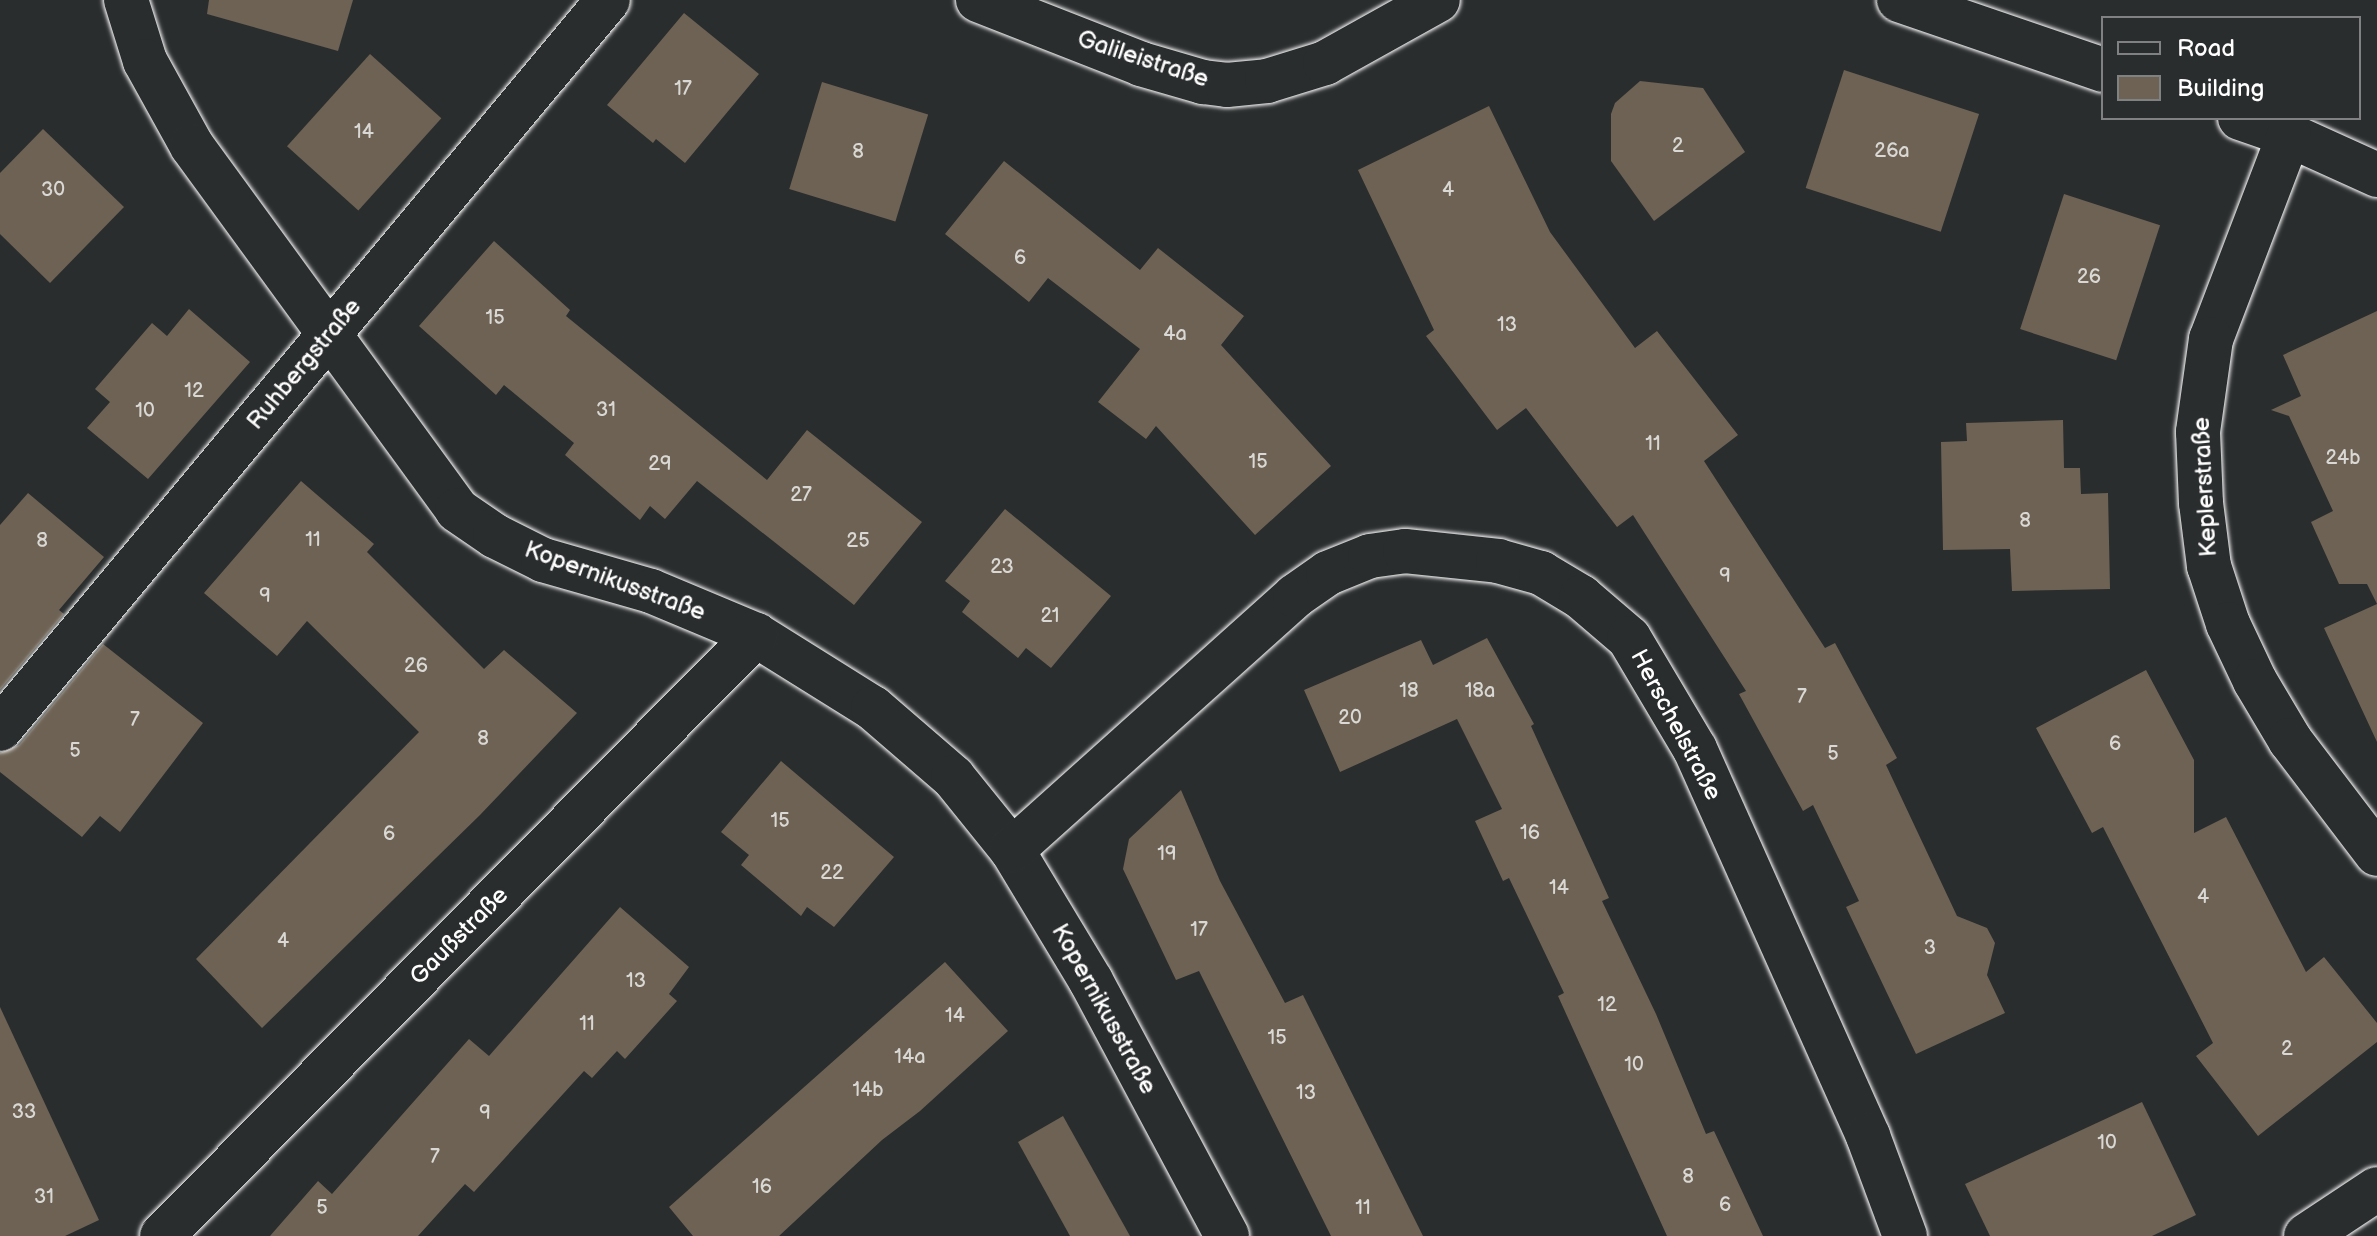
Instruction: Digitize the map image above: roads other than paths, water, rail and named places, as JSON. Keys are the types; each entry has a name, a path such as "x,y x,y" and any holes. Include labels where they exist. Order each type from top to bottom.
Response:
{"street":[{"name":"Kopernikusstraße","path":"126,0 145,61 192,146 457,510 495,536 543,560 651,591 756,635 873,708 953,777 1012,850 1091,981 1227,1236"},
{"name":"Ruhbergstraße","path":"0,729 608,0"},
{"name":"Galileistraße","path":"978,0 1141,64 1203,82 1227,85 1267,81 1325,63 1438,0"},
{"path":"1899,0 2101,69"},
{"path":"2246,120 2289,135 2377,175"},
{"name":"Keplerstraße","path":"2289,135 2211,339 2198,432 2201,503 2209,566 2228,624 2255,681 2290,740 2377,854"},
{"name":"Herschelstraße","path":"1012,850 1295,596 1328,573 1370,556 1405,551 1498,561 1541,573 1581,597 1629,638 1695,749 1868,1136 1905,1236"},
{"name":"Gaußstraße","path":"162,1236 756,635"},
{"path":"2306,1236 2377,1189"}]}
